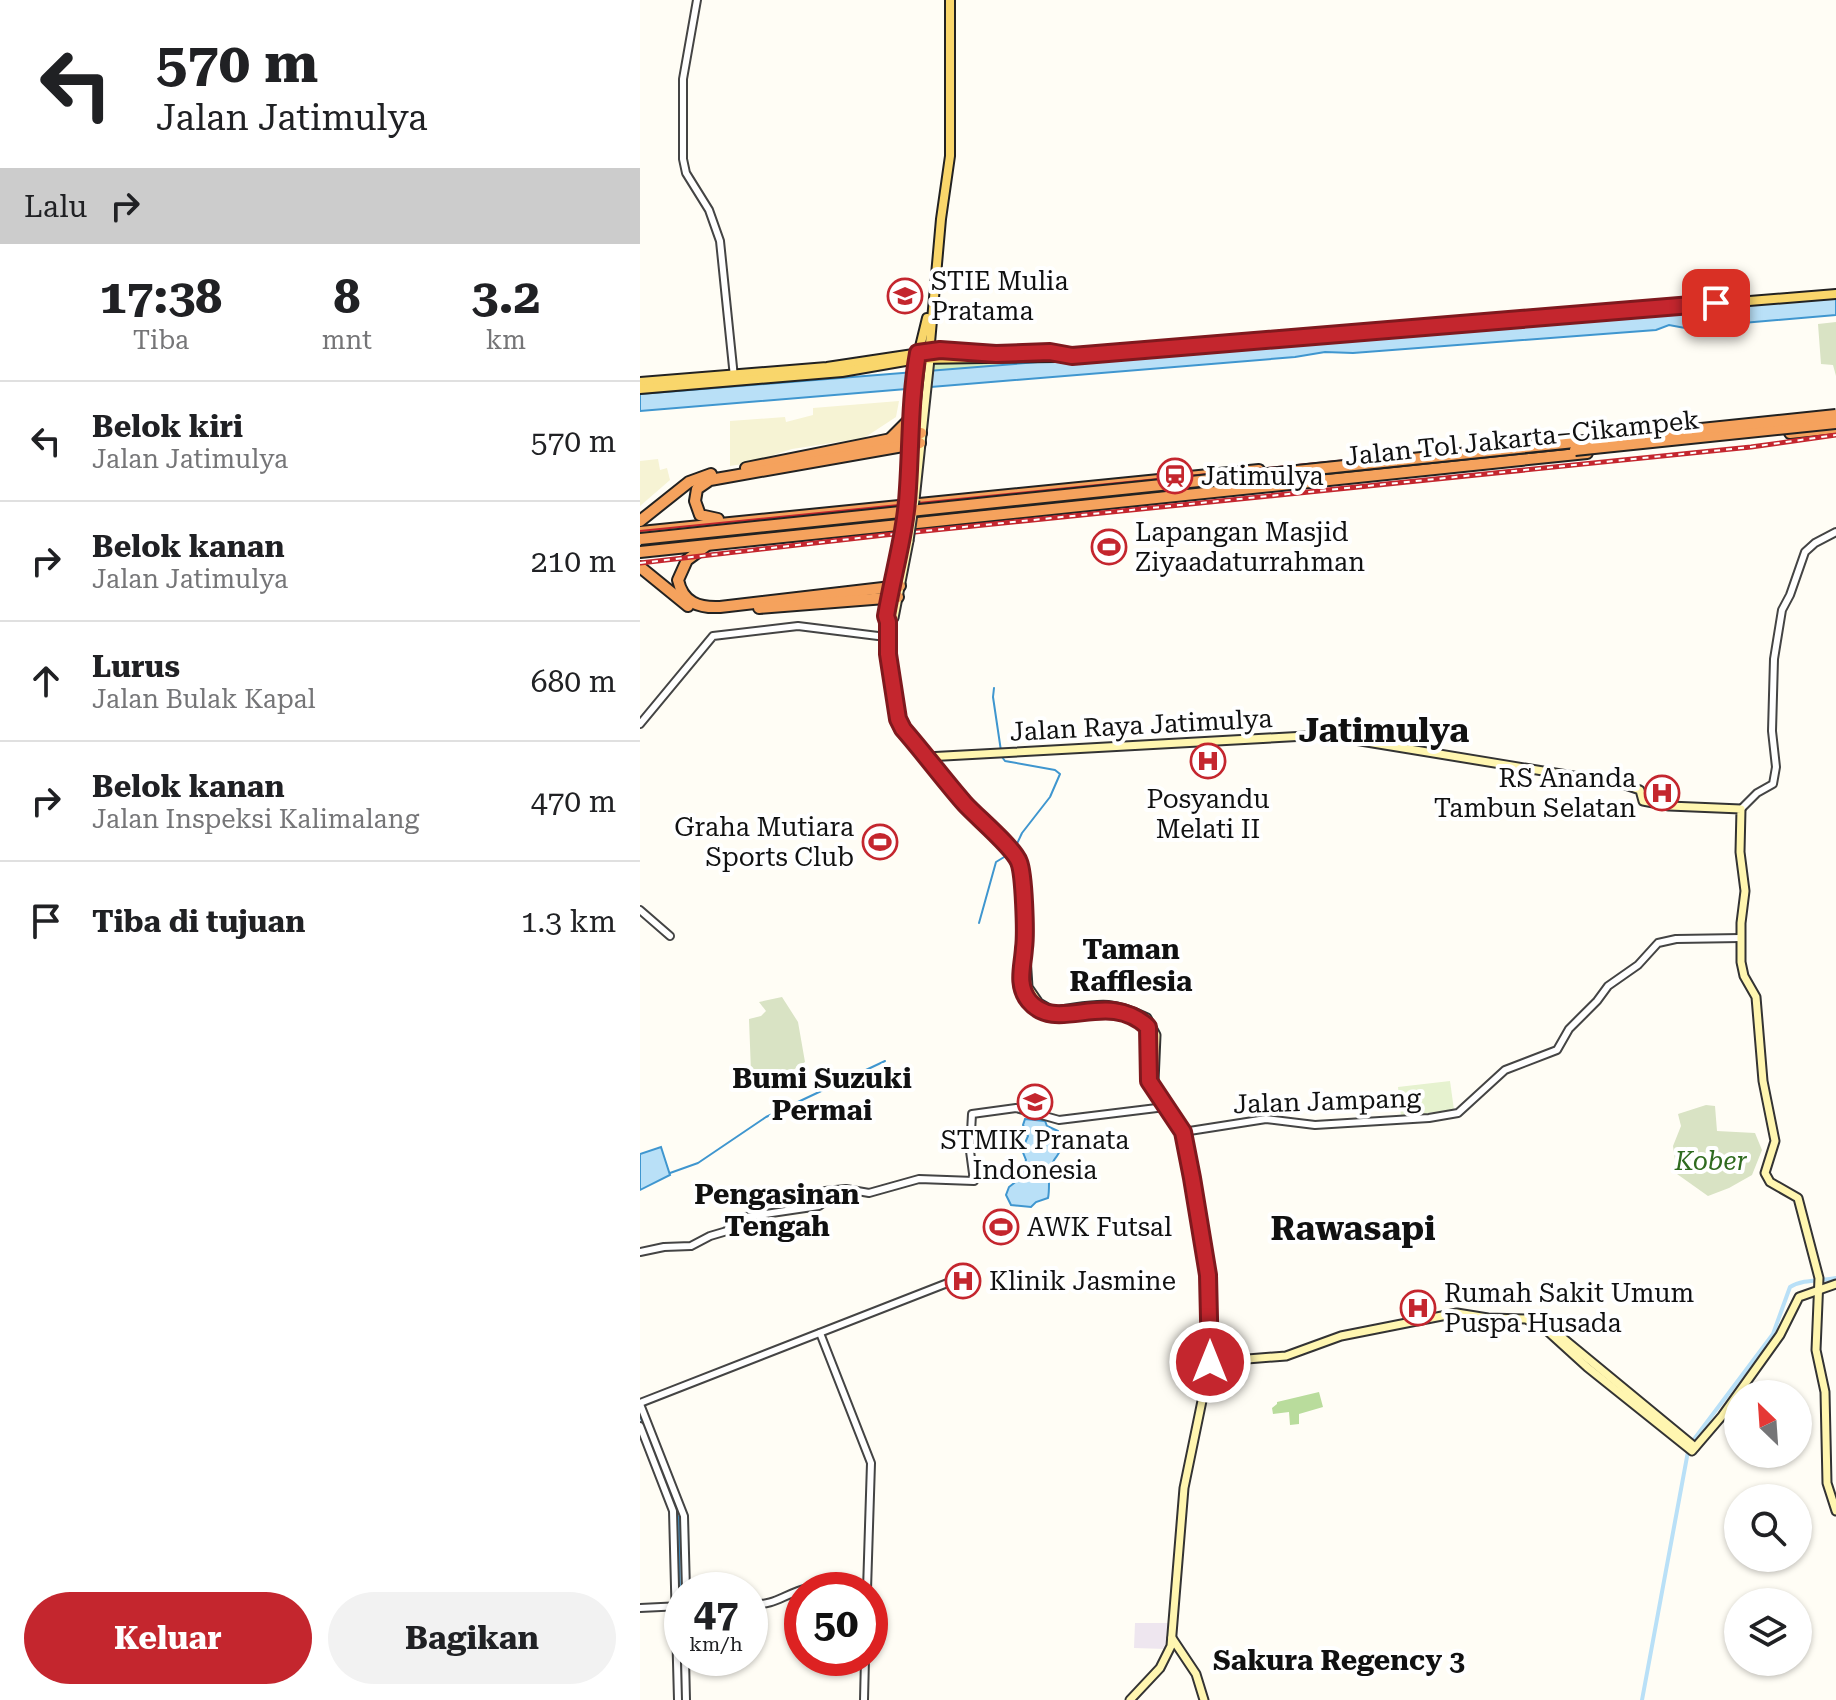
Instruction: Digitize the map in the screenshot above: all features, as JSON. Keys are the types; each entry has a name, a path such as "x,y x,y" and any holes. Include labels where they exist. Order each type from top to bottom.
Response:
{"highway":[{"path":"640,542 1836,414"},
{"name":"Jalan Tol Jakarta–Cikampek","path":"640,532 1836,414"},
{"path":"889,439 910,419"},
{"path":"640,542 1836,426"},
{"name":"Jalan Tol Jakarta–Cikampek","path":"640,552 1836,426"},
{"path":"640,521 678,489 698,478 889,439 914,439"},
{"path":"856,509 711,518 700,515 695,497 702,484 721,477 788,468 914,439"},
{"path":"708,545 687,560 678,576 683,594 693,604 702,607 870,595"},
{"path":"640,567 683,603 704,610 895,592"}],"main road":[{"path":"905,540 914,439 928,392 950,156 950,0"},
{"path":"950,123 936,219 926,326 912,391 910,419 914,439 915,500 895,592 886,616 886,637 899,724 964,803 1013,853 1021,869 1022,988 1036,1008 1054,1016 1096,1009 1111,1011 1134,1017 1149,1031 1149,1071 1153,1088 1183,1132 1208,1275 1210,1362 1184,1488 1172,1638 1160,1668 1130,1700"},
{"path":"640,389 917,359 1063,355 1836,294"},
{"path":"640,382 734,377"},
{"name":"Jalan Raya Jatimulya","path":"926,757 1332,736 1622,784 1640,790 1643,801 1657,805 1741,809"},
{"path":"1741,809 1740,852 1745,891 1741,938 1743,973 1756,997 1763,1081 1775,1141 1765,1175 1799,1200 1819,1285 1816,1350 1825,1392 1827,1483 1836,1511"},
{"path":"1210,1362 1286,1356 1341,1336 1457,1313 1507,1318 1529,1315 1544,1323 1690,1447 1722,1416 1768,1354 1799,1297 1819,1285 1836,1284"},
{"path":"1172,1638 1196,1674 1204,1700"}],"street":[{"path":"697,0 683,79 683,159 686,173 709,210 720,241 734,377"},
{"path":"1741,809 1757,793 1773,784 1775,775 1773,680 1782,610 1805,552 1836,532"},
{"path":"640,724 713,636 798,626 886,637"},
{"path":"640,910 670,936"},
{"name":"Jalan Jampang","path":"1183,1132 1266,1119 1315,1125 1429,1118 1458,1113 1505,1070 1557,1050 1569,1029 1608,986 1638,965 1658,943 1676,939 1741,938"},
{"path":"640,1252 697,1245 705,1238 727,1231 732,1219 819,1206 823,1203 825,1191 846,1189 869,1193 919,1179 974,1181 970,1151 972,1114 1016,1108 1059,1120 1165,1107"},
{"path":"686,1572 684,1516 640,1404 968,1275"},
{"path":"820,1333 871,1463 868,1572"},
{"path":"640,1426 673,1511 677,1572"},
{"path":"640,1608 664,1607"},
{"path":"678,1676 678,1700"},
{"path":"685,1676 686,1700"},
{"path":"864,1700 865,1676"}],"shaded area":[{"path":"899,401 896,417 864,438 792,449 730,466 730,421 785,417 786,422 813,415 813,408"},
{"path":"658,459 660,470 667,468 670,480 640,506 640,461"},
{"path":"1135,1623 1170,1623 1166,1649 1134,1648"}],"green space":[{"path":"1836,294 1836,298 915,372 917,359 1056,357"},
{"path":"1836,322 1836,376 1833,365 1821,364 1818,324"},
{"path":"782,997 798,1022 805,1062 777,1081 773,1074 758,1082 751,1072 749,1019 766,1011 759,1002"},
{"path":"1450,1081 1454,1110 1401,1116 1398,1087"},
{"name":"Kober","path":"1706,1105 1715,1106 1717,1131 1755,1133 1762,1150 1752,1175 1708,1196 1677,1174 1673,1146 1681,1126 1678,1114"},
{"path":"1319,1392 1323,1407 1299,1414 1299,1424 1290,1425 1289,1412 1273,1414 1272,1408 1277,1402"}],"water":[{"path":"1836,298 1836,315 1685,328 1669,325 1656,330 1353,353 1325,352 1295,357 640,411 640,394"},
{"path":"1025,1119 1045,1121 1047,1126 1058,1131 1060,1147 1050,1170 1048,1198 1031,1207 1011,1205 1006,1195 1009,1187 1018,1180 1026,1160 1022,1150 1028,1136 1023,1125"},
{"path":"661,1147 670,1175 640,1190 640,1154"}],"waterway":[{"path":"994,688 1001,751"},
{"path":"1002,757 1005,761 1055,770 1060,774 1050,797 1022,833 1014,850"},
{"path":"979,923 996,862 1009,854"},
{"path":"670,1173 698,1163 766,1117 885,1061"},
{"path":"1642,1700 1689,1446 1773,1334 1790,1287 1806,1281 1836,1278"},
{"path":"640,1416 679,1519 680,1572"},
{"path":"681,1676 681,1700"}],"tram line":[{"path":"640,531 1396,455"}],"railway":[{"path":"640,563 885,535 1751,447 1836,435"}],"place":[{"name":"STIE Mulia Pratama","path":"905,296"},
{"name":"Jatimulya","path":"1175,476"},
{"name":"Lapangan Masjid Ziyaadaturrahman","path":"1109,547"},
{"name":"Posyandu Melati II","path":"1208,761"},
{"name":"RS Ananda Tambun Selatan","path":"1662,793"},
{"name":"Graha Mutiara Sports Club","path":"880,842"},
{"name":"STMIK Pranata Indonesia","path":"1035,1102"},
{"name":"AWK Futsal","path":"1001,1227"},
{"name":"Klinik Jasmine","path":"963,1281"},
{"name":"Rumah Sakit Umum Puspa Husada","path":"1418,1308"}],"district":[{"name":"Jatimulya","path":"1384,730"},
{"name":"Taman Rafflesia","path":"1131,965"},
{"name":"Bumi Suzuki Permai","path":"822,1094"},
{"name":"Pengasinan Tengah","path":"777,1210"},
{"name":"Rawasapi","path":"1353,1228"},
{"name":"Sakura Regency 3","path":"1339,1660"}],"route":[{"path":"1210,1362 1208,1275 1192,1178 1183,1132 1149,1081 1148,1027 1134,1017 1115,1011 1096,1009 1061,1015 1046,1014 1029,1001 1022,985 1024,948 1020,863 964,803 899,724 888,654 886,616 908,489 908,444 918,353 940,350 996,354 1050,352 1072,356 1716,303"}]}
